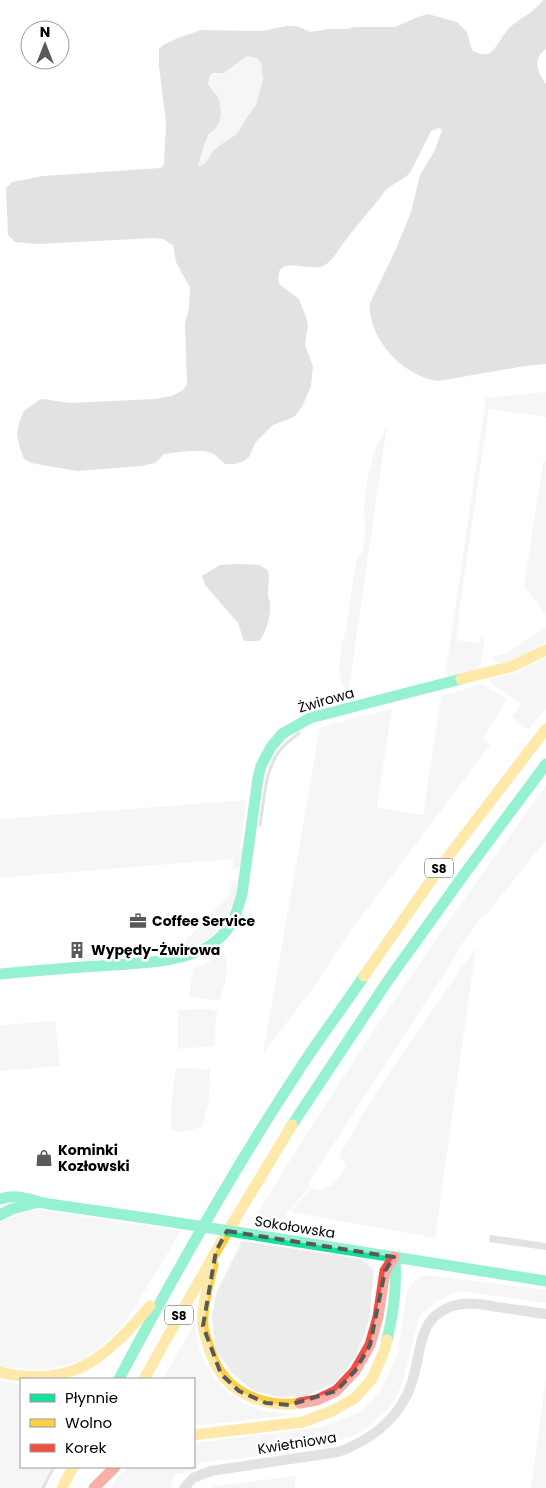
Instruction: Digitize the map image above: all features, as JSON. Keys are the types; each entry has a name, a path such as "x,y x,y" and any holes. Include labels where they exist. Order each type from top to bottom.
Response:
{"main road":[{"name":"Żwirowa","path":"0,974 177,958 195,954 218,940 234,920 241,903 260,771 271,747 282,734 310,718 513,666 541,653"},
{"name":"S8","path":"120,1378 168,1285 298,1073 444,862 546,729"},
{"name":"S8","path":"145,1378 216,1251 299,1113 389,979 468,868 546,764"},
{"name":"Sokołowska","path":"0,1199 8,1196 19,1196 31,1198 38,1202 546,1281"},
{"name":"Sokołowska","path":"0,1215 12,1209 38,1202"},
{"path":"216,1251 206,1295 203,1326 210,1352 221,1374 239,1391 266,1403 289,1405 317,1400 336,1391 355,1371 370,1345 378,1317 380,1292 385,1271 394,1257"},
{"path":"195,1435 303,1422 332,1412 355,1398 372,1379 384,1349 392,1317 396,1272 394,1257"},
{"path":"0,1372 20,1377 50,1377 71,1372 87,1365 105,1353 129,1330 168,1285"},
{"path":"62,1488 72,1468"},
{"path":"86,1488 97,1468"},
{"path":"94,1488 113,1468"}],"street":[{"name":"Kwietniowa","path":"184,1488 193,1478 211,1471 338,1452 357,1444 379,1431 388,1423 408,1394 416,1373 426,1326 432,1318 454,1305 465,1303 546,1314"}],"highlighted area":[{"path":"227,1231 394,1257 385,1271 370,1345 355,1371 336,1391 289,1405 266,1403 239,1391 221,1374 203,1326 216,1251"}],"shaded area":[{"path":"543,0 546,0 546,49 539,57 537,66 546,84 546,364 439,381 413,373 401,364 382,343 375,330 371,317 370,303 396,249 411,212 420,175 435,150 442,130 439,128 431,131 410,173 385,191 328,263 318,267 287,266 282,268 279,274 279,284 299,299 308,325 305,345 313,366 311,386 302,407 294,417 273,425 255,443 249,457 244,461 235,464 225,464 214,454 204,451 190,451 164,454 155,463 142,466 77,471 31,463 24,459 17,435 19,423 24,411 39,400 45,399 69,403 155,399 172,396 183,390 187,384 185,323 189,309 190,288 176,262 173,245 163,239 155,238 38,244 15,242 8,235 6,188 12,182 43,176 161,168 164,164 166,123 159,66 159,49 163,45 201,30 262,31 296,26 311,32 355,27 395,27 428,14 457,22 467,32 472,50 485,54 492,51 509,28","holes":["247,56 257,58 261,63 263,79 256,105 237,134 220,145 205,163 198,166 204,145 209,134 216,128 221,113 219,99 208,84 210,75 213,73 224,73"]},
{"path":"247,55 257,58 261,63 263,79 256,105 237,134 214,150 205,163 200,166 198,165 203,146 221,116 220,105 208,84 210,75 229,70"},
{"path":"546,392 546,417 489,409 456,640 480,643 481,636 485,639 481,664 476,670 448,677 446,670 486,398"},
{"path":"387,426 348,695 342,684 339,672 341,644 346,631 356,561 362,553 364,542 364,503 367,481 374,451"},
{"path":"546,461 546,614 524,587 543,462"},
{"path":"220,565 259,565 268,570 270,612 268,623 259,641 244,641 238,623 205,585 202,576"},
{"path":"546,627 546,642 513,660 500,663 495,662 492,657 507,653"},
{"path":"546,657 546,709 528,730 512,717 521,704 491,684 490,679 517,672"},
{"path":"482,684 507,699 483,738 490,745 347,936 316,984 263,1054 320,727 392,709 377,807 423,815 441,696"},
{"path":"546,786 546,840 485,916 481,918 459,948 457,954 316,1171 308,1184 311,1185 285,1218 278,1219 275,1224 253,1221 322,1110 394,1000"},
{"path":"246,800 240,847 244,848 240,868 232,870 233,859 0,878 0,819"},
{"path":"231,880 237,886 234,901 225,920 209,938 199,944 176,951 149,954 144,952 143,949 180,946 229,896"},
{"path":"476,947 435,1238 290,1212 312,1187 318,1191 332,1186 347,1165 339,1156 360,1119 383,1082"},
{"path":"129,950 128,954 125,954 126,957 74,962 74,954"},
{"path":"221,954 225,956 226,973 225,985 219,1001 189,997 193,968 202,966"},
{"path":"209,1009 217,1011 214,1046 178,1049 178,1010"},
{"path":"55,1021 60,1066 0,1071 0,1025"},
{"path":"176,1068 210,1069 209,1101 202,1127 183,1132 171,1130 171,1106"},
{"path":"39,1210 181,1231 128,1318 116,1333 85,1359 47,1370 0,1367 0,1222 23,1212"},
{"path":"490,1235 546,1243 546,1250 489,1242"},
{"path":"242,1241 361,1259 374,1270 369,1321 356,1356 336,1382 307,1396 280,1397 254,1391 233,1374 215,1350 212,1317 216,1293"},
{"path":"424,1275 546,1290 546,1303 458,1291 437,1301 419,1317 401,1387 390,1407 368,1427 353,1436 324,1445 245,1458 203,1462 195,1468 195,1443 321,1427 358,1413 380,1392 398,1353 407,1291 416,1280"},
{"path":"195,1322 202,1356 213,1376 227,1391 243,1403 261,1410 300,1414 195,1426 195,1378 164,1378"},
{"path":"546,1378 546,1488 531,1488"},
{"path":"0,1381 20,1384 20,1468 55,1468 45,1488 0,1488"},
{"path":"127,1468 195,1468 189,1472 174,1475 171,1488 110,1488"},
{"path":"296,1476 294,1488 212,1488 214,1486"}],"waterway":[{"path":"260,825 266,785 272,765 281,749 299,733"},
{"path":"43,1488 53,1468"}],"traffic: fast":[{"path":"0,974 161,961 192,954 206,948 227,930 238,907 242,894 261,766 271,747 282,734 310,718 461,679"},
{"path":"292,1125 389,979 546,764"},
{"path":"120,1378 182,1263 273,1110 364,976"},
{"path":"0,1199 19,1197 49,1204 153,1219"},
{"path":"0,1215 12,1209 39,1202"},
{"path":"153,1219 274,1238"},
{"path":"274,1238 546,1281"},
{"path":"387,1340 394,1301 395,1261"}],"traffic: slow":[{"path":"461,679 513,666 546,650"},
{"path":"364,976 444,862 546,729"},
{"path":"145,1378 216,1251 292,1125"},
{"path":"213,1265 204,1304 203,1326 214,1362 236,1389 256,1399 278,1404 300,1403"},
{"path":"0,1372 26,1376 48,1376 68,1372 86,1365 118,1340 150,1306"},
{"path":"195,1435 303,1422 332,1411 355,1398 372,1379 387,1340"},
{"path":"62,1488 72,1468"}],"traffic: jam":[{"path":"300,1403 317,1400 336,1391 355,1371 370,1345 378,1317 385,1271 394,1257"},
{"path":"94,1488 114,1468"}],"place":[{"name":"Coffee Service","path":"138,921"},
{"name":"Wypędy-Żwirowa","path":"77,950"},
{"name":"Kominki Kozłowski","path":"44,1158"}]}
